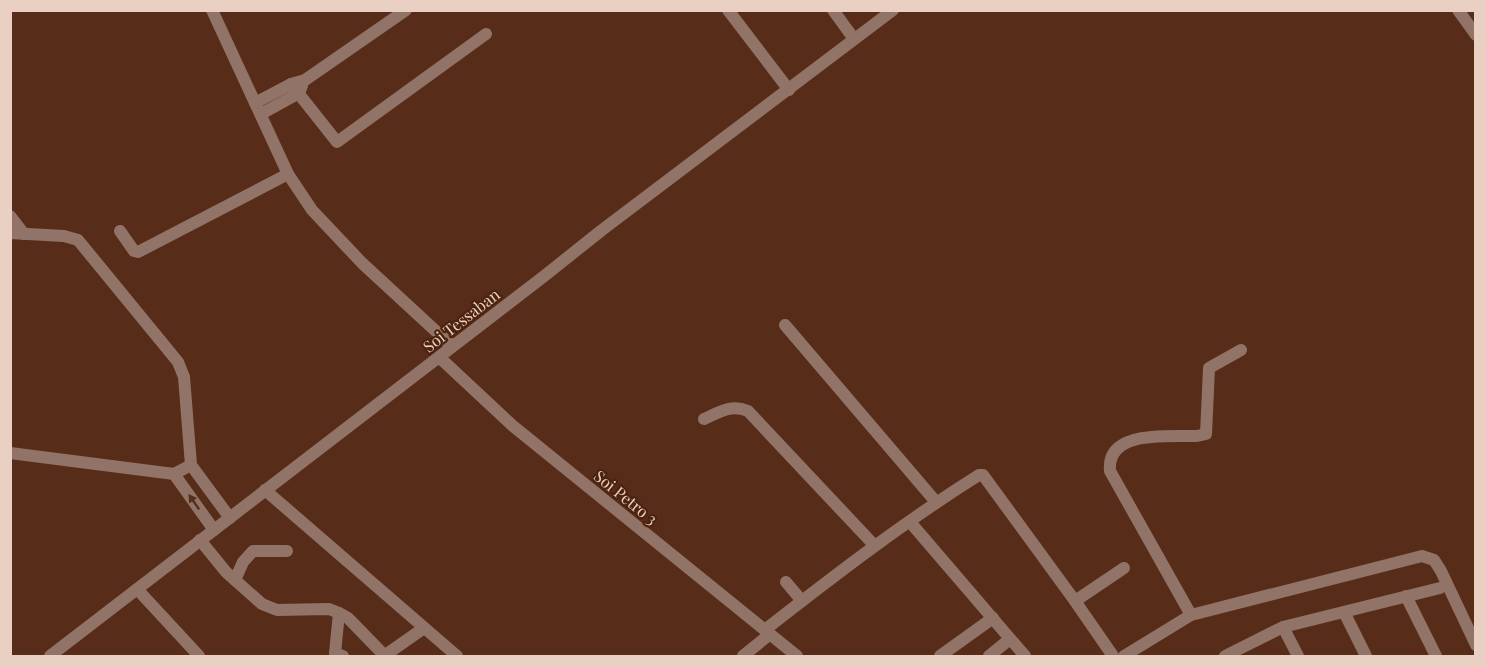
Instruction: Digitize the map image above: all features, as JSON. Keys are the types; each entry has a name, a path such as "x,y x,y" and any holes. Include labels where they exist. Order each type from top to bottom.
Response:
{"street":[{"path":"212,10 288,174 312,210 356,256 452,346"},
{"path":"258,109 295,88 406,10"},
{"path":"728,10 793,87"},
{"path":"737,10 793,87"},
{"path":"833,10 854,39"},
{"name":"Soi Tessaban","path":"50,657 452,346 893,10"},
{"path":"1458,10 1476,35"},
{"path":"295,88 337,142 486,34"},
{"path":"120,231 134,251 138,252 288,174"},
{"path":"10,216 24,234"},
{"path":"10,233 64,236 78,240 178,362 184,377 191,465 230,518"},
{"path":"785,325 936,502"},
{"path":"1191,615 1110,471 1110,460 1116,449 1136,438 1206,434 1209,368 1241,350"},
{"name":"Soi Petro 3","path":"440,357 513,426 797,657"},
{"path":"704,419 723,410 738,407 748,411 874,545"},
{"path":"10,453 174,474 191,465"},
{"path":"174,474 214,530"},
{"path":"743,657 802,601 874,545 979,475 985,476 1076,601 1113,657"},
{"path":"265,490 453,655"},
{"path":"910,522 1025,657"},
{"path":"200,540 226,572 268,608 277,610 328,609 339,613 348,618 384,656 424,628"},
{"path":"235,580 243,562 253,551 287,551"},
{"path":"1124,657 1191,615 1422,556 1434,560 1441,571 1476,645"},
{"path":"1076,601 1124,568"},
{"path":"786,582 802,601"},
{"path":"1225,657 1283,627 1440,588"},
{"path":"137,589 199,657"},
{"path":"1406,596 1436,657"},
{"path":"1344,612 1366,657"},
{"path":"339,613 335,653 343,657"},
{"path":"940,657 993,618"},
{"path":"1283,627 1299,657"},
{"path":"989,657 1010,639"}]}
